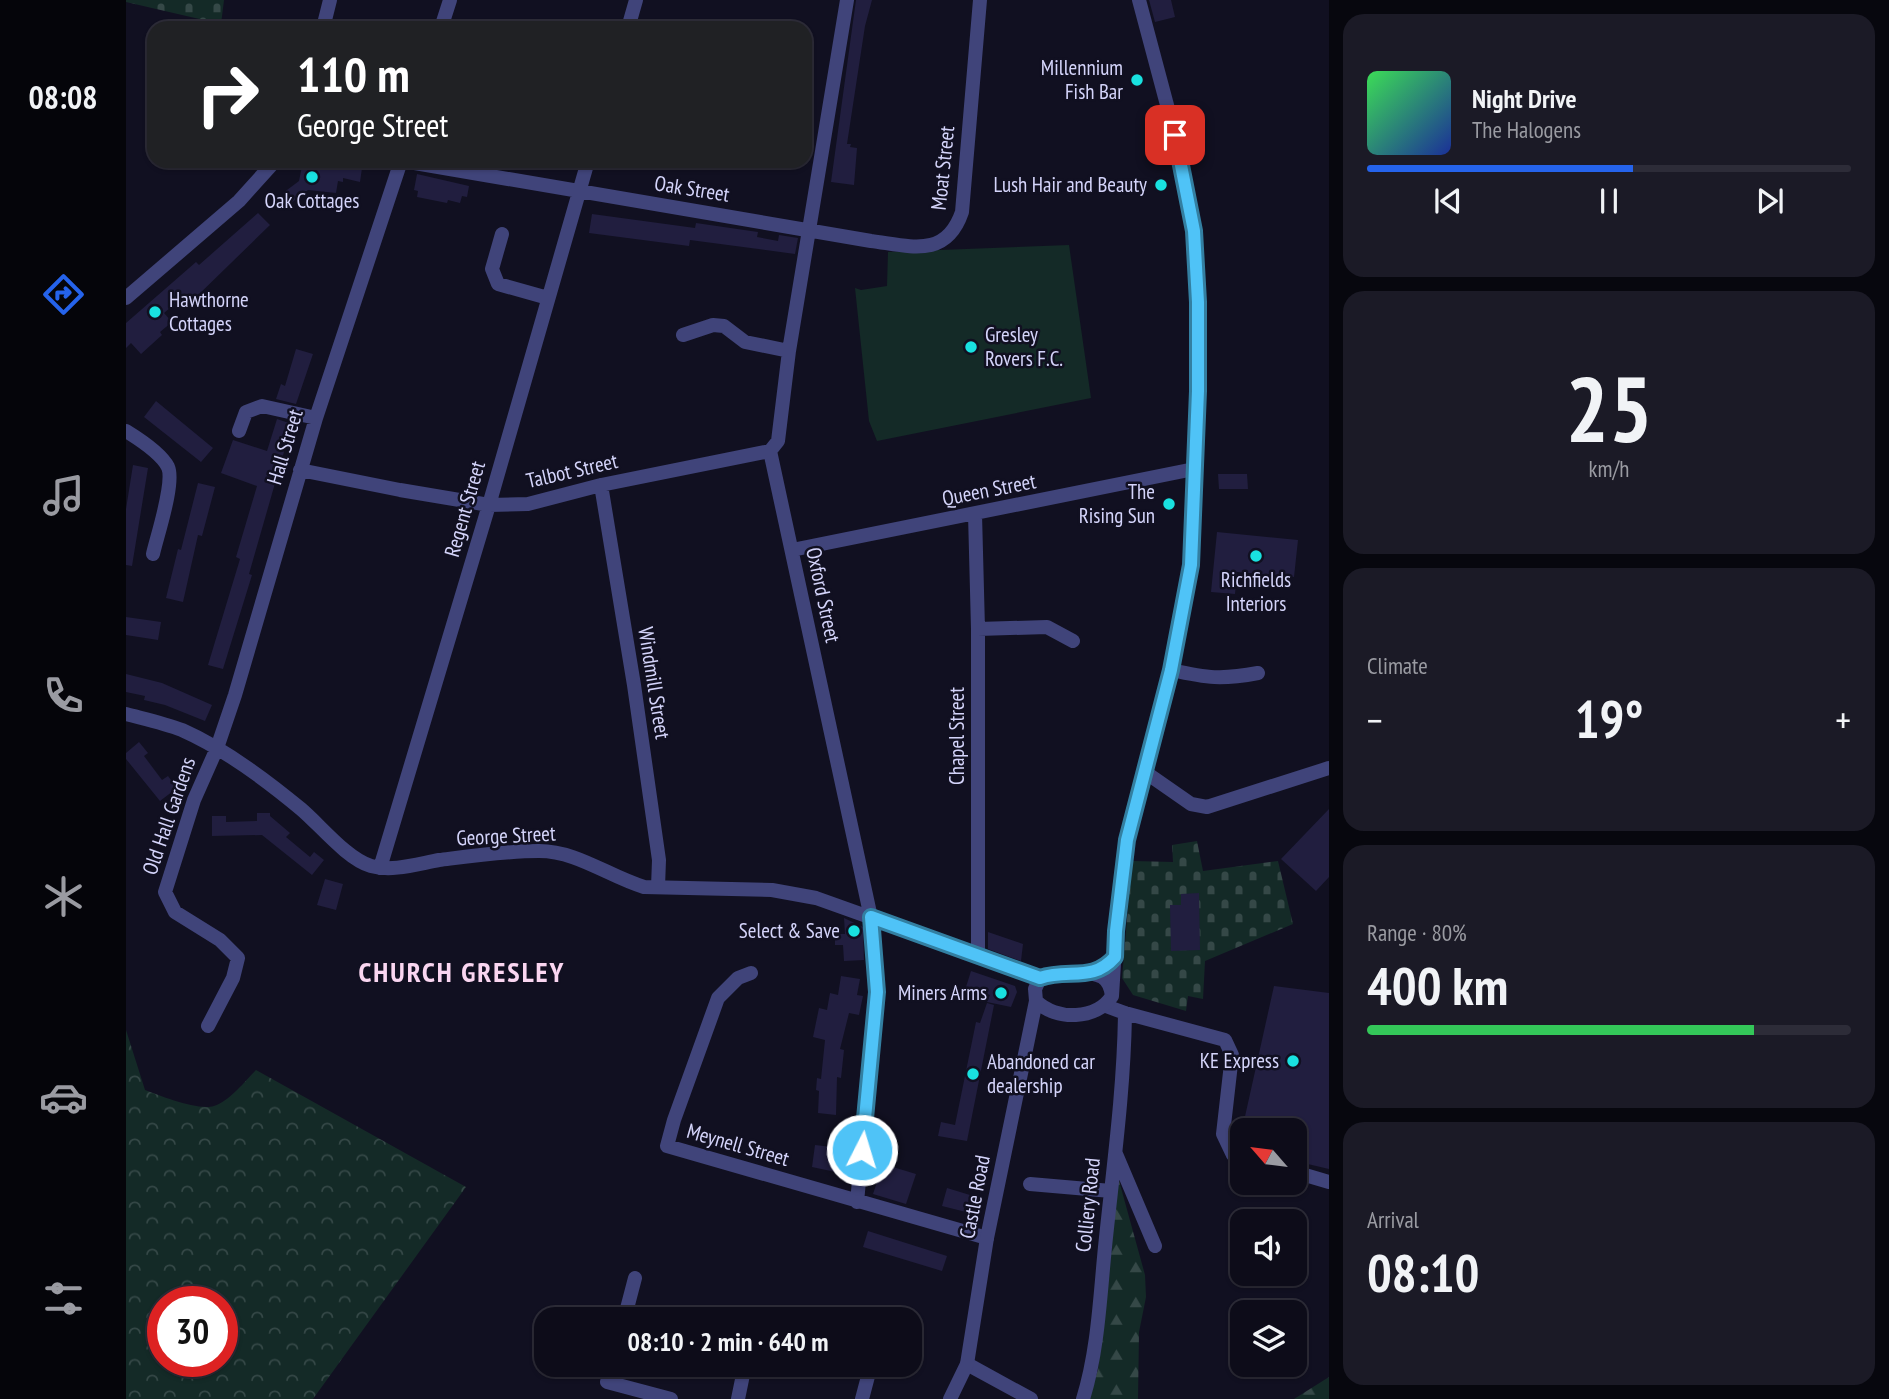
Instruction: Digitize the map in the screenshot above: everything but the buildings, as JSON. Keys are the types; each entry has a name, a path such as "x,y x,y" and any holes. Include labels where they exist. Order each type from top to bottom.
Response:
{"street":[{"path":"325,21 330,0"},
{"path":"443,21 450,0"},
{"path":"630,21 636,0"},
{"path":"769,452 778,441 789,351 847,0"},
{"name":"Moat Street","path":"809,229 907,246 942,242 952,235 962,212 980,0"},
{"path":"1109,1001 1127,840 1171,670 1191,565 1199,348 1194,231 1175,135 1139,0"},
{"path":"126,298 239,201 269,168"},
{"name":"Hall Street","path":"217,748 316,418 400,168"},
{"name":"Oak Street","path":"441,168 809,229"},
{"name":"Regent Street","path":"380,868 586,168"},
{"path":"502,234 492,269 498,284 548,298"},
{"path":"683,335 713,325 724,326 745,342 789,351"},
{"path":"239,431 246,412 262,407 316,418"},
{"path":"126,431 162,459 169,469 168,489 153,554"},
{"name":"Talbot Street","path":"300,470 489,505 528,504 601,485 769,452"},
{"name":"Oxford Street","path":"769,452 871,917 877,992 857,1202"},
{"name":"Queen Street","path":"792,550 1194,469"},
{"name":"Windmill Street","path":"601,485 659,860 658,887"},
{"name":"Chapel Street","path":"975,514 978,629 978,957"},
{"path":"978,629 1047,627 1073,641"},
{"path":"1171,670 1205,678 1226,679 1258,673"},
{"path":"126,714 180,729 217,748 277,790 361,862 380,868"},
{"name":"Old Hall Gardens","path":"208,1026 233,978 238,958 220,940 175,912 165,892 194,800 217,748"},
{"path":"1145,772 1191,804 1207,807 1329,768"},
{"name":"George Street","path":"380,868 539,851 567,854 644,887 772,890 816,898 1040,978"},
{"path":"1090,974 1101,970 1115,957"},
{"name":"Meynell Street","path":"751,973 738,978 718,998 667,1146 987,1238"},
{"path":"1040,978 1051,975 1090,974 1102,977 1110,986 1109,1001"},
{"name":"Castle Road","path":"950,1399 967,1364 987,1238 1037,1002 1035,989 1040,978"},
{"path":"1037,1002 1044,1009 1077,1016 1109,1001"},
{"path":"1109,1001 1125,1013 1225,1040 1232,1055 1223,1133 1230,1148"},
{"name":"Colliery Road","path":"1083,1399 1090,1375 1111,1191 1124,1067 1125,1013"},
{"path":"1115,1151 1155,1246"},
{"path":"1307,1176 1329,1182"},
{"path":"1030,1184 1111,1191"},
{"path":"627,1307 635,1278"},
{"path":"967,1364 1031,1399"},
{"path":"608,1377 607,1382 671,1399"},
{"path":"738,1399 743,1377"},
{"path":"862,1399 868,1377"}],"green space":[{"path":"224,0 221,21 208,21 126,2"},
{"name":"Gresley Rovers F.C.","path":"1069,245 1091,398 877,441 869,421 855,288 861,290 887,286 888,252"},
{"path":"1197,841 1203,871 1278,861 1293,924 1205,961 1203,999 1188,996 1186,1011 1133,995 1122,978 1132,861 1173,862 1172,845"},
{"path":"126,1030 145,1090 189,1105 214,1106 231,1095 256,1070 466,1187 313,1399 126,1399"},
{"path":"1118,1177 1145,1275 1146,1297 1139,1332 1138,1399 1088,1399 1098,1370"},
{"path":"1329,1377 1329,1399 1294,1399"}],"place":[{"name":"Millennium Fish Bar","path":"1137,80"},
{"name":"Oak Cottages","path":"312,177"},
{"name":"Lush Hair and Beauty","path":"1161,185"},
{"name":"Hawthorne Cottages","path":"155,312"},
{"name":"Gresley Rovers F.C.","path":"971,347"},
{"name":"The Rising Sun","path":"1169,504"},
{"name":"Richfields Interiors","path":"1256,556"},
{"name":"Select & Save","path":"854,931"},
{"name":"Miners Arms","path":"1001,993"},
{"name":"KE Express","path":"1293,1061"},
{"name":"Abandoned car dealership","path":"973,1074"}],"district":[{"name":"CHURCH GRESLEY","path":"462,972"}],"route":[{"path":"862,1150 877,992 871,917 1040,978 1051,975 1090,974 1101,970 1115,957 1127,840 1171,670 1191,565 1198,391 1198,302 1194,231 1175,135"}]}
